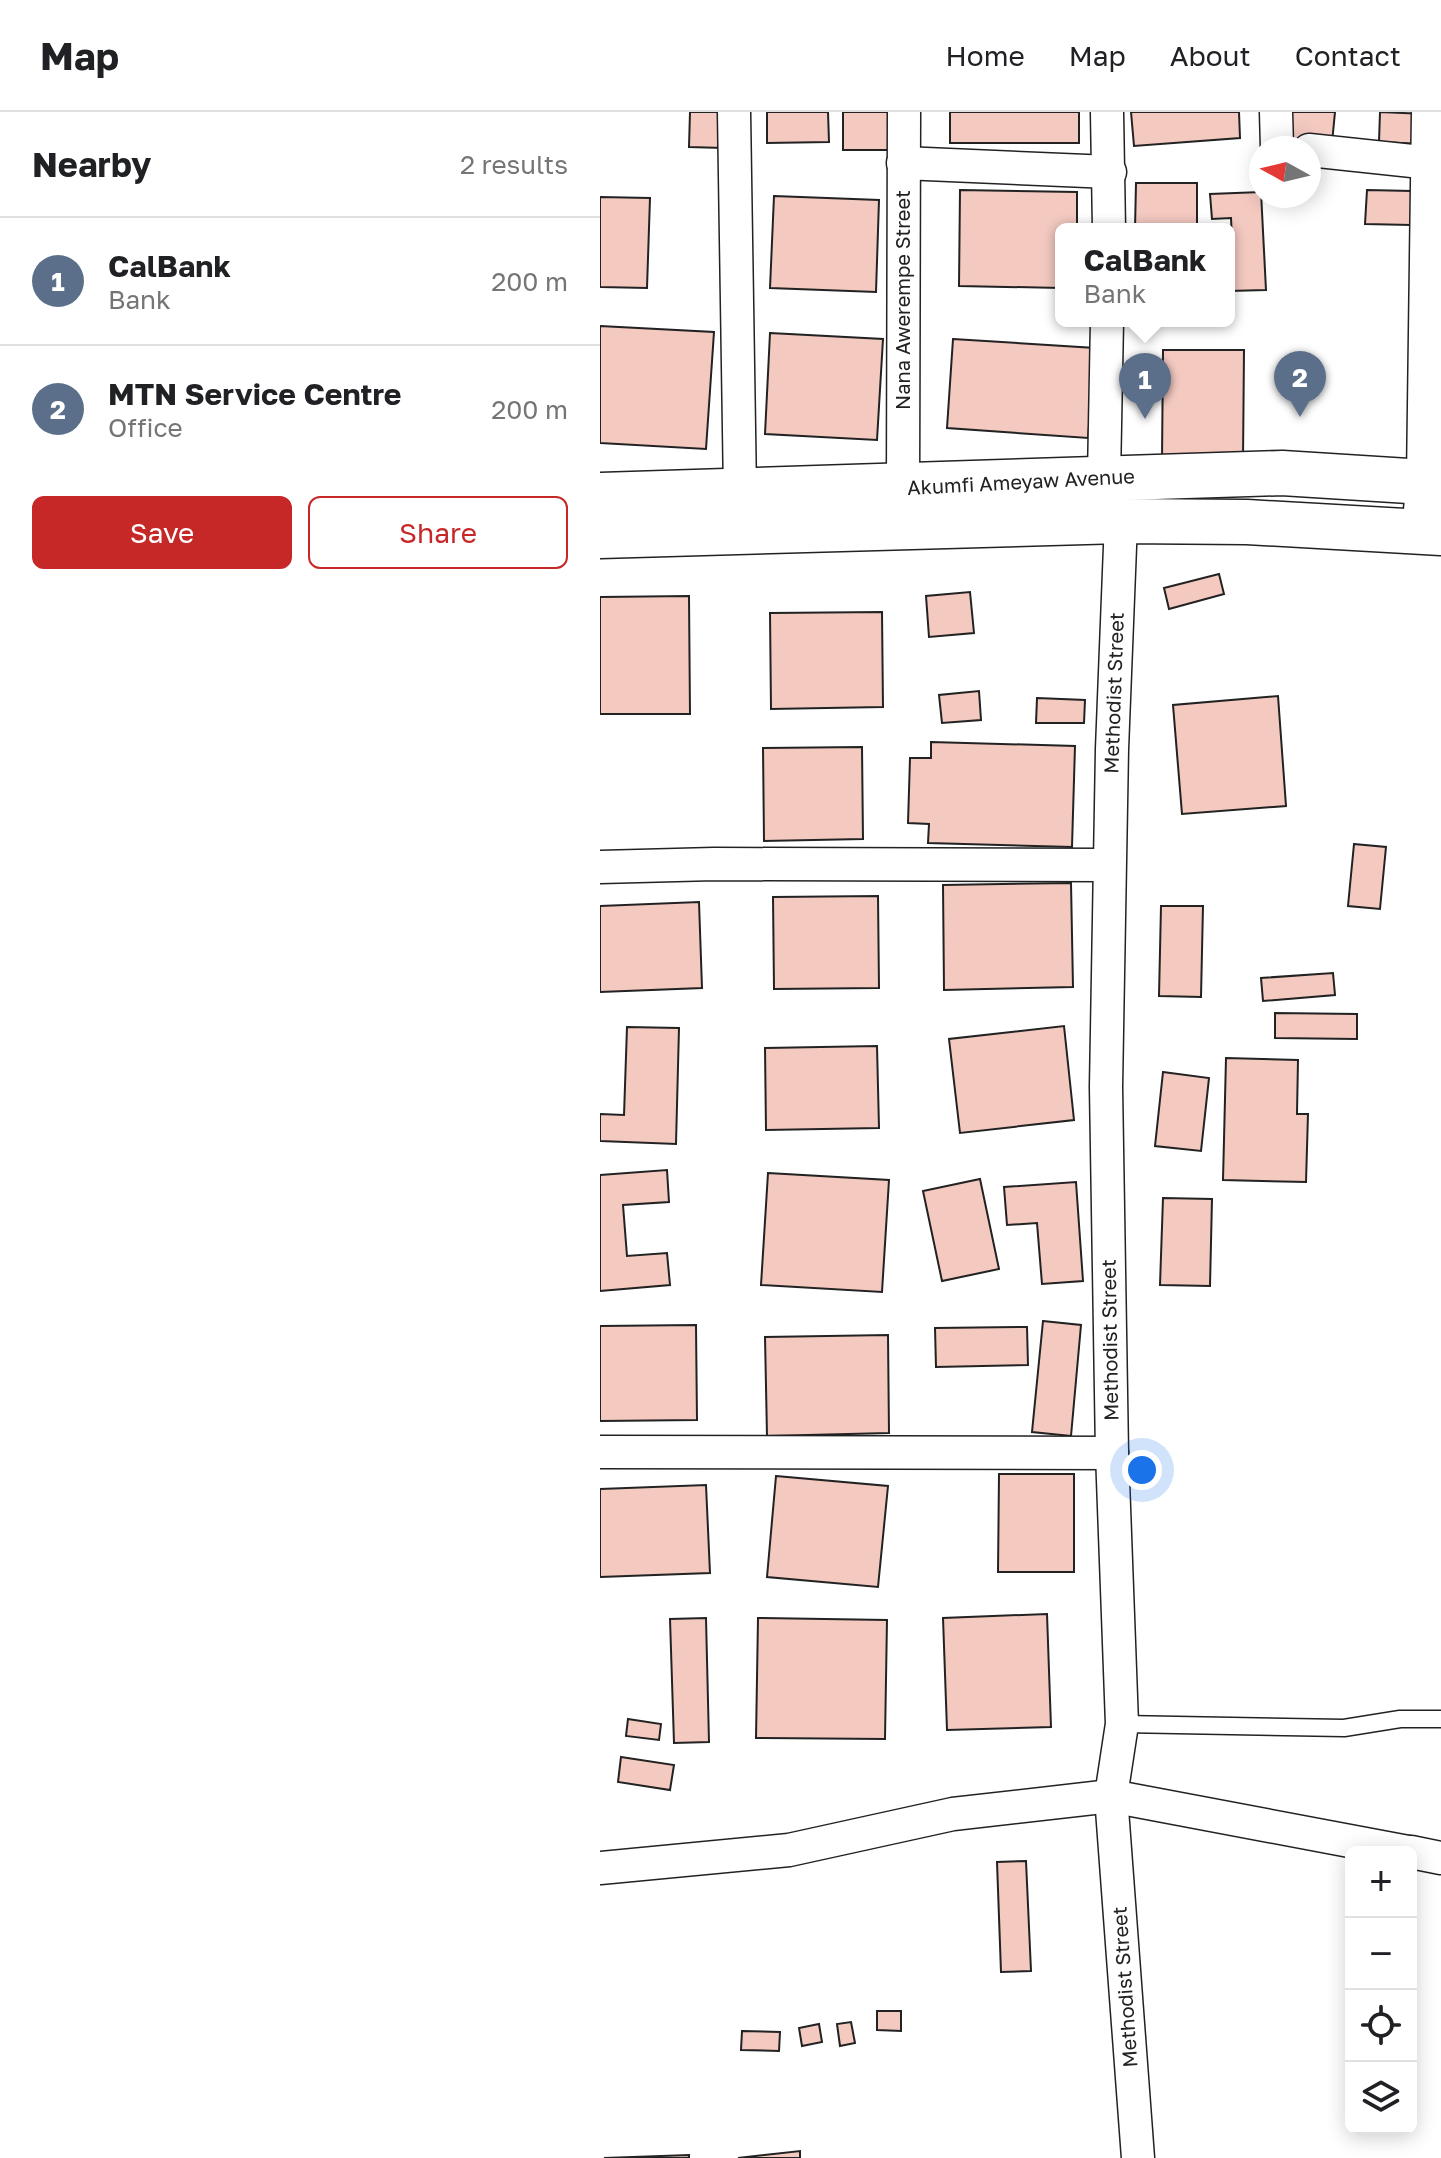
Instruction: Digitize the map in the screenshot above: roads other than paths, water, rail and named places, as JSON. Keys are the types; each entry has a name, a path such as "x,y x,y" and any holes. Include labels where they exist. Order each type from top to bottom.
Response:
{"highway":[{"name":"Akumfi Ameyaw Avenue","path":"600,495 1282,473 1434,482"},
{"name":"Akumfi Ameyaw Avenue","path":"600,536 1121,521 1432,531"}],"street":[{"path":"734,112 740,492"},
{"name":"Nana Awerempe Street","path":"903,487 904,112"},
{"path":"1107,112 1109,223"},
{"path":"1276,112 1277,136"},
{"path":"1432,112 1432,531"},
{"path":"1321,151 1431,163"},
{"path":"903,163 1110,172"},
{"path":"1104,477 1107,327"},
{"name":"Methodist Street","path":"1121,521 1109,865 1106,1087 1112,1453 1122,1724 1111,1796 1138,2158"},
{"path":"600,867 714,864 1109,865"},
{"path":"600,1452 1112,1453"},
{"path":"600,1868 789,1850 953,1814 1111,1796 1378,1846"},
{"path":"1417,1853 1441,1858"}],"lane":[{"path":"1122,1724 1344,1728 1400,1719 1441,1719"}],"place":[{"name":"MTN Service Centre","path":"1300,417"},
{"name":"CalBank","path":"1145,419"}]}
